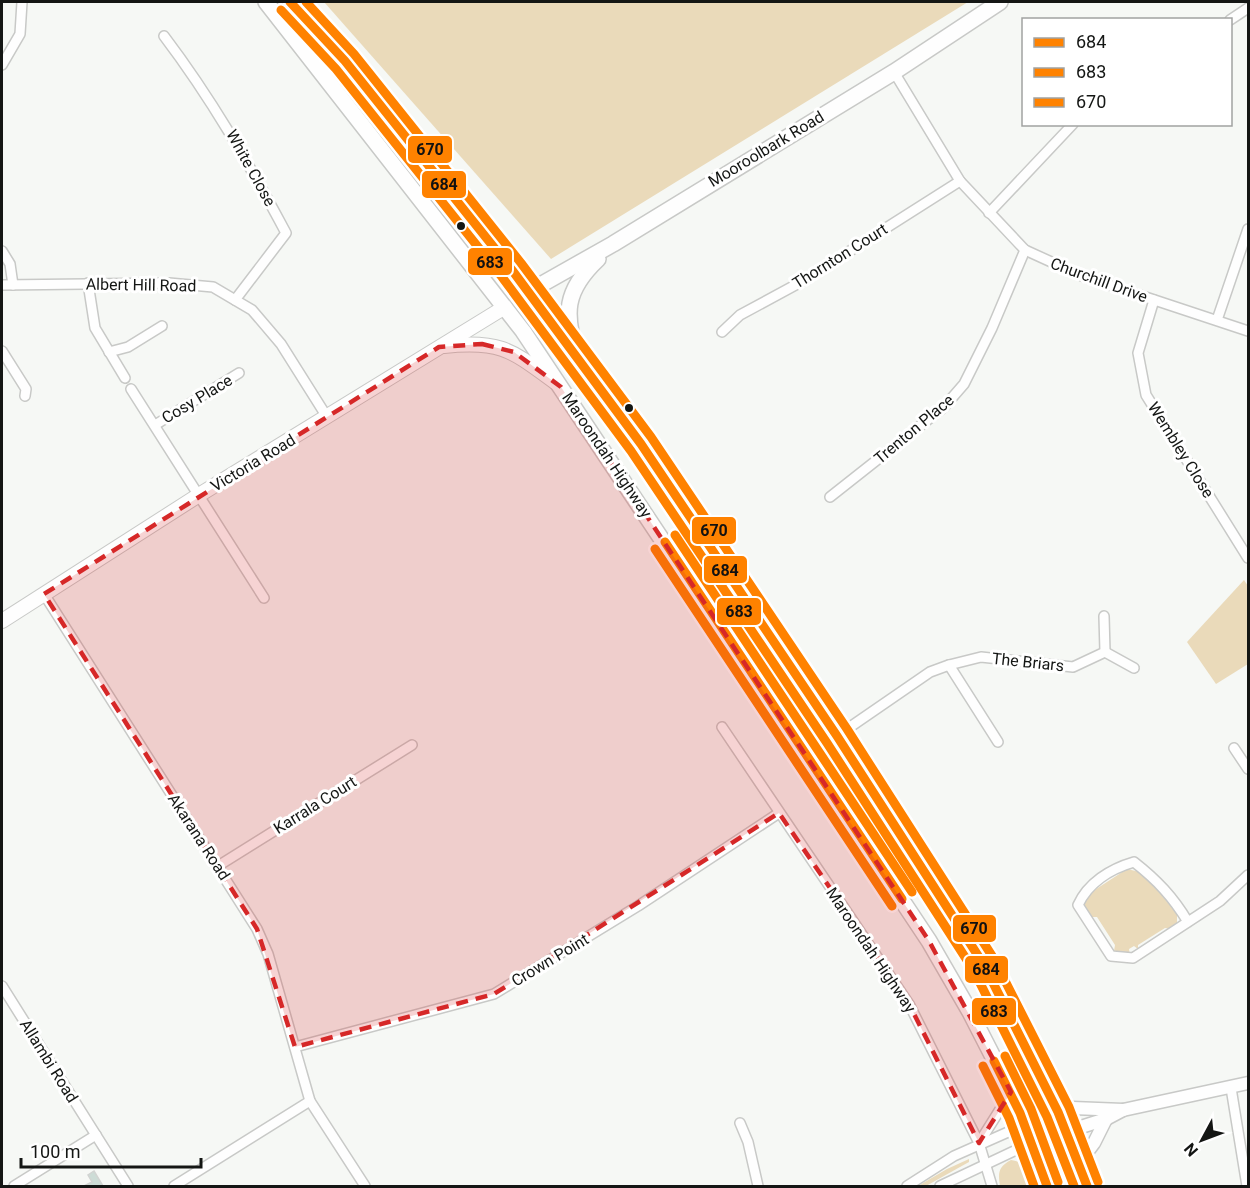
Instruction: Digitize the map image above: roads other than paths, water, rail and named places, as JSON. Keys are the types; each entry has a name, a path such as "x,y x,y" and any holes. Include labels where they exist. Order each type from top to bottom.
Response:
{"main road":[{"name":"Maroondah Highway","path":"266,2 505,307 561,387 929,941 970,1012 1011,1092 1047,1186"},
{"name":"Maroondah Highway","path":"290,2 345,61 528,292 641,444 837,736 984,965 1058,1112 1087,1186"},
{"name":"Mooroolbark Road","path":"505,307 613,244 894,72 1000,2"},
{"path":"577,358 569,331 570,298 579,278 613,244"},
{"name":"Victoria Road","path":"2,621 199,495 505,307"},
{"path":"439,347 467,344 499,346 514,352 561,387"}],"street":[{"path":"2,65 20,34 22,2"},
{"path":"1232,19 1248,8"},
{"name":"White Close","path":"164,36 195,77 239,144 286,233 235,300"},
{"name":"Churchill Drive","path":"894,72 960,181 1025,250 1065,270 1248,331"},
{"path":"989,213 1071,126"},
{"name":"Thornton Court","path":"722,332 740,315 801,282 960,181"},
{"path":"1217,320 1248,229"},
{"name":"Trenton Place","path":"830,496 944,407 964,384 993,328 1025,250"},
{"path":"2,251 10,264 13,285"},
{"path":"88,283 94,328 125,378"},
{"name":"Albert Hill Road","path":"2,285 169,283 213,287 252,310 281,344 327,417"},
{"name":"Wembley Close","path":"1154,300 1138,353 1146,395 1248,558"},
{"path":"109,352 128,347 162,326"},
{"path":"2,351 26,389 25,396"},
{"name":"Cosy Place","path":"155,425 239,373"},
{"name":"Cosy Place","path":"131,389 264,598"},
{"name":"Akarana Road","path":"44,594 257,929 268,954 310,1101 364,1186"},
{"path":"1104,616 1105,652 1134,669"},
{"name":"The Briars","path":"837,736 930,672 949,665 981,657 1073,667 1105,652"},
{"path":"949,665 998,742"},
{"name":"Maroondah Highway","path":"722,727 909,1004 979,1143 993,1186"},
{"name":"Karrala Court","path":"218,866 412,745"},
{"path":"1234,748 1248,769"},
{"name":"Crown Point","path":"295,1047 494,994 638,906 778,813"},
{"path":"1188,922 1176,901 1158,880 1134,862 1116,867 1108,873 1084,892 1077,905 1111,956 1133,958 1188,922 1220,901 1248,875"},
{"name":"Allambi Road","path":"2,986 128,1186"},
{"path":"906,1186 979,1143 1058,1112 1074,1108 1123,1110 1248,1083"},
{"path":"1231,1088 1247,1186"},
{"path":"979,1143 1011,1092"},
{"path":"174,1186 310,1101"},
{"path":"940,1186 1031,1143 1106,1119 1123,1110"},
{"path":"1079,1163 1094,1143 1106,1119"},
{"path":"740,1123 748,1142 758,1186"},
{"path":"14,1186 96,1135"}]}
